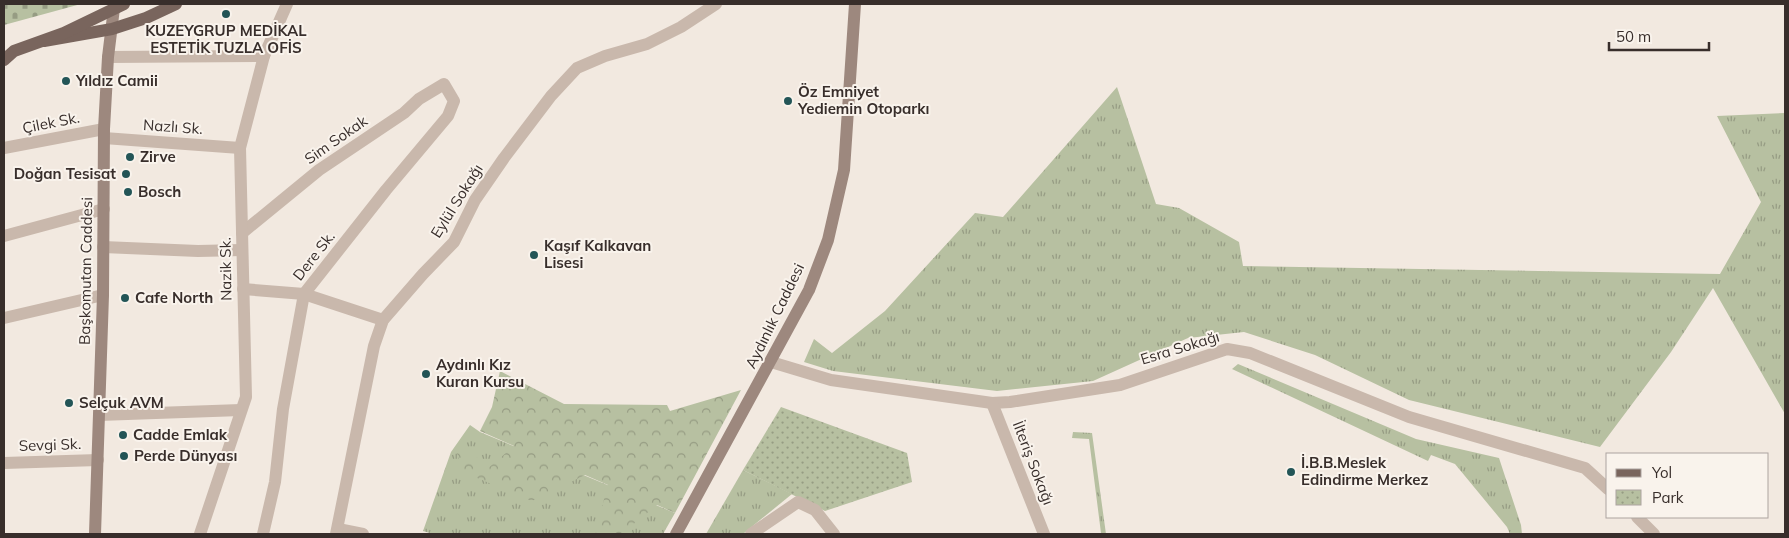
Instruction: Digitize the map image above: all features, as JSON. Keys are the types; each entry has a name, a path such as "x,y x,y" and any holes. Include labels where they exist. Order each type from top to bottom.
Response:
{"main road":[{"path":"44,41 112,29 146,18 176,4"},
{"path":"4,60 14,52 44,41 119,6"}],"street":[{"name":"Nazik Sk.","path":"200,534 246,397 240,148 264,56 286,4"},
{"name":"Eylül Sokağı","path":"337,532 374,346 383,320 454,242 475,200 504,158 551,96 577,68 605,56 648,44 682,27 716,4"},
{"name":"Aydınlık Caddesi","path":"676,534 809,290 828,240 844,170 855,4"},
{"name":"Başkomutan Caddesi","path":"96,534 103,295 104,134 108,57 112,29 119,6"},
{"path":"108,57 264,56"},
{"name":"Sim Sokak","path":"242,233 319,170 404,113 419,99 444,84 448,92"},
{"name":"Dere Sk.","path":"263,534 275,482 283,409 304,294 386,190 448,116 454,101 448,92"},
{"name":"Nazlı Sk.","path":"104,134 240,148"},
{"name":"Çilek Sk.","path":"4,148 104,134"},
{"path":"4,236 104,209"},
{"path":"103,247 198,251 242,250"},
{"path":"243,289 304,294 383,320"},
{"path":"4,318 103,295"},
{"name":"Esra Sokağı","path":"771,362 831,380 992,403 1010,402 1120,385 1227,348 1250,353 1408,417 1584,468 1606,487"},
{"name":"İlteriş Sokağı","path":"992,403 1044,534"},
{"path":"99,415 241,410"},
{"name":"Sevgi Sk.","path":"4,462 98,460"},
{"path":"751,534 798,502 815,510 834,534"},
{"path":"1638,518 1654,534"},
{"path":"337,532 363,534"}],"green space":[{"path":"4,4 81,4 4,25"},
{"path":"1117,87 1156,204 1179,208 1239,242 1243,266 1720,274 1761,202 1717,116 1785,113 1785,414 1713,288 1671,352 1600,447 1409,400 1315,355 1244,332 1188,338 1093,381 997,391 833,371 804,362 814,339 832,353 885,311 975,213 1003,217"},
{"path":"1238,364 1416,439 1499,458 1521,525 1522,534 1510,534 1507,527 1455,464 1431,455 1428,461 1232,369"},
{"path":"500,371 564,404 667,405 670,411 741,390 675,513 657,505 621,534 600,534 595,532 608,485 585,475 532,501 463,472 457,453 472,452 487,469 514,446 480,431 492,407"},
{"path":"781,407 907,453 912,482 825,511 743,470"},
{"path":"470,425 480,432 675,513 663,534 433,534 423,531 451,452"},
{"path":"1073,432 1092,433 1106,534 1101,533 1089,439 1072,438"},
{"path":"743,470 792,494 743,534 706,534"}],"place":[{"name":"KUZEYGRUP MEDİKAL ESTETİK TUZLA OFİS","path":"226,14"},
{"name":"Yıldız Camii","path":"66,81"},
{"name":"Öz Emniyet Yediemin Otoparkı","path":"788,101"},
{"name":"Zirve","path":"130,157"},
{"name":"Doğan Tesisat","path":"126,174"},
{"name":"Bosch","path":"128,192"},
{"name":"Kaşıf Kalkavan Lisesi","path":"534,255"},
{"name":"Cafe North","path":"125,298"},
{"name":"Aydınlı Kız Kuran Kursu","path":"426,374"},
{"name":"Selçuk AVM","path":"69,403"},
{"name":"Cadde Emlak","path":"123,435"},
{"name":"Perde Dünyası","path":"124,456"},
{"name":"İ.B.B.Meslek Edindirme Merkez","path":"1291,472"}]}
